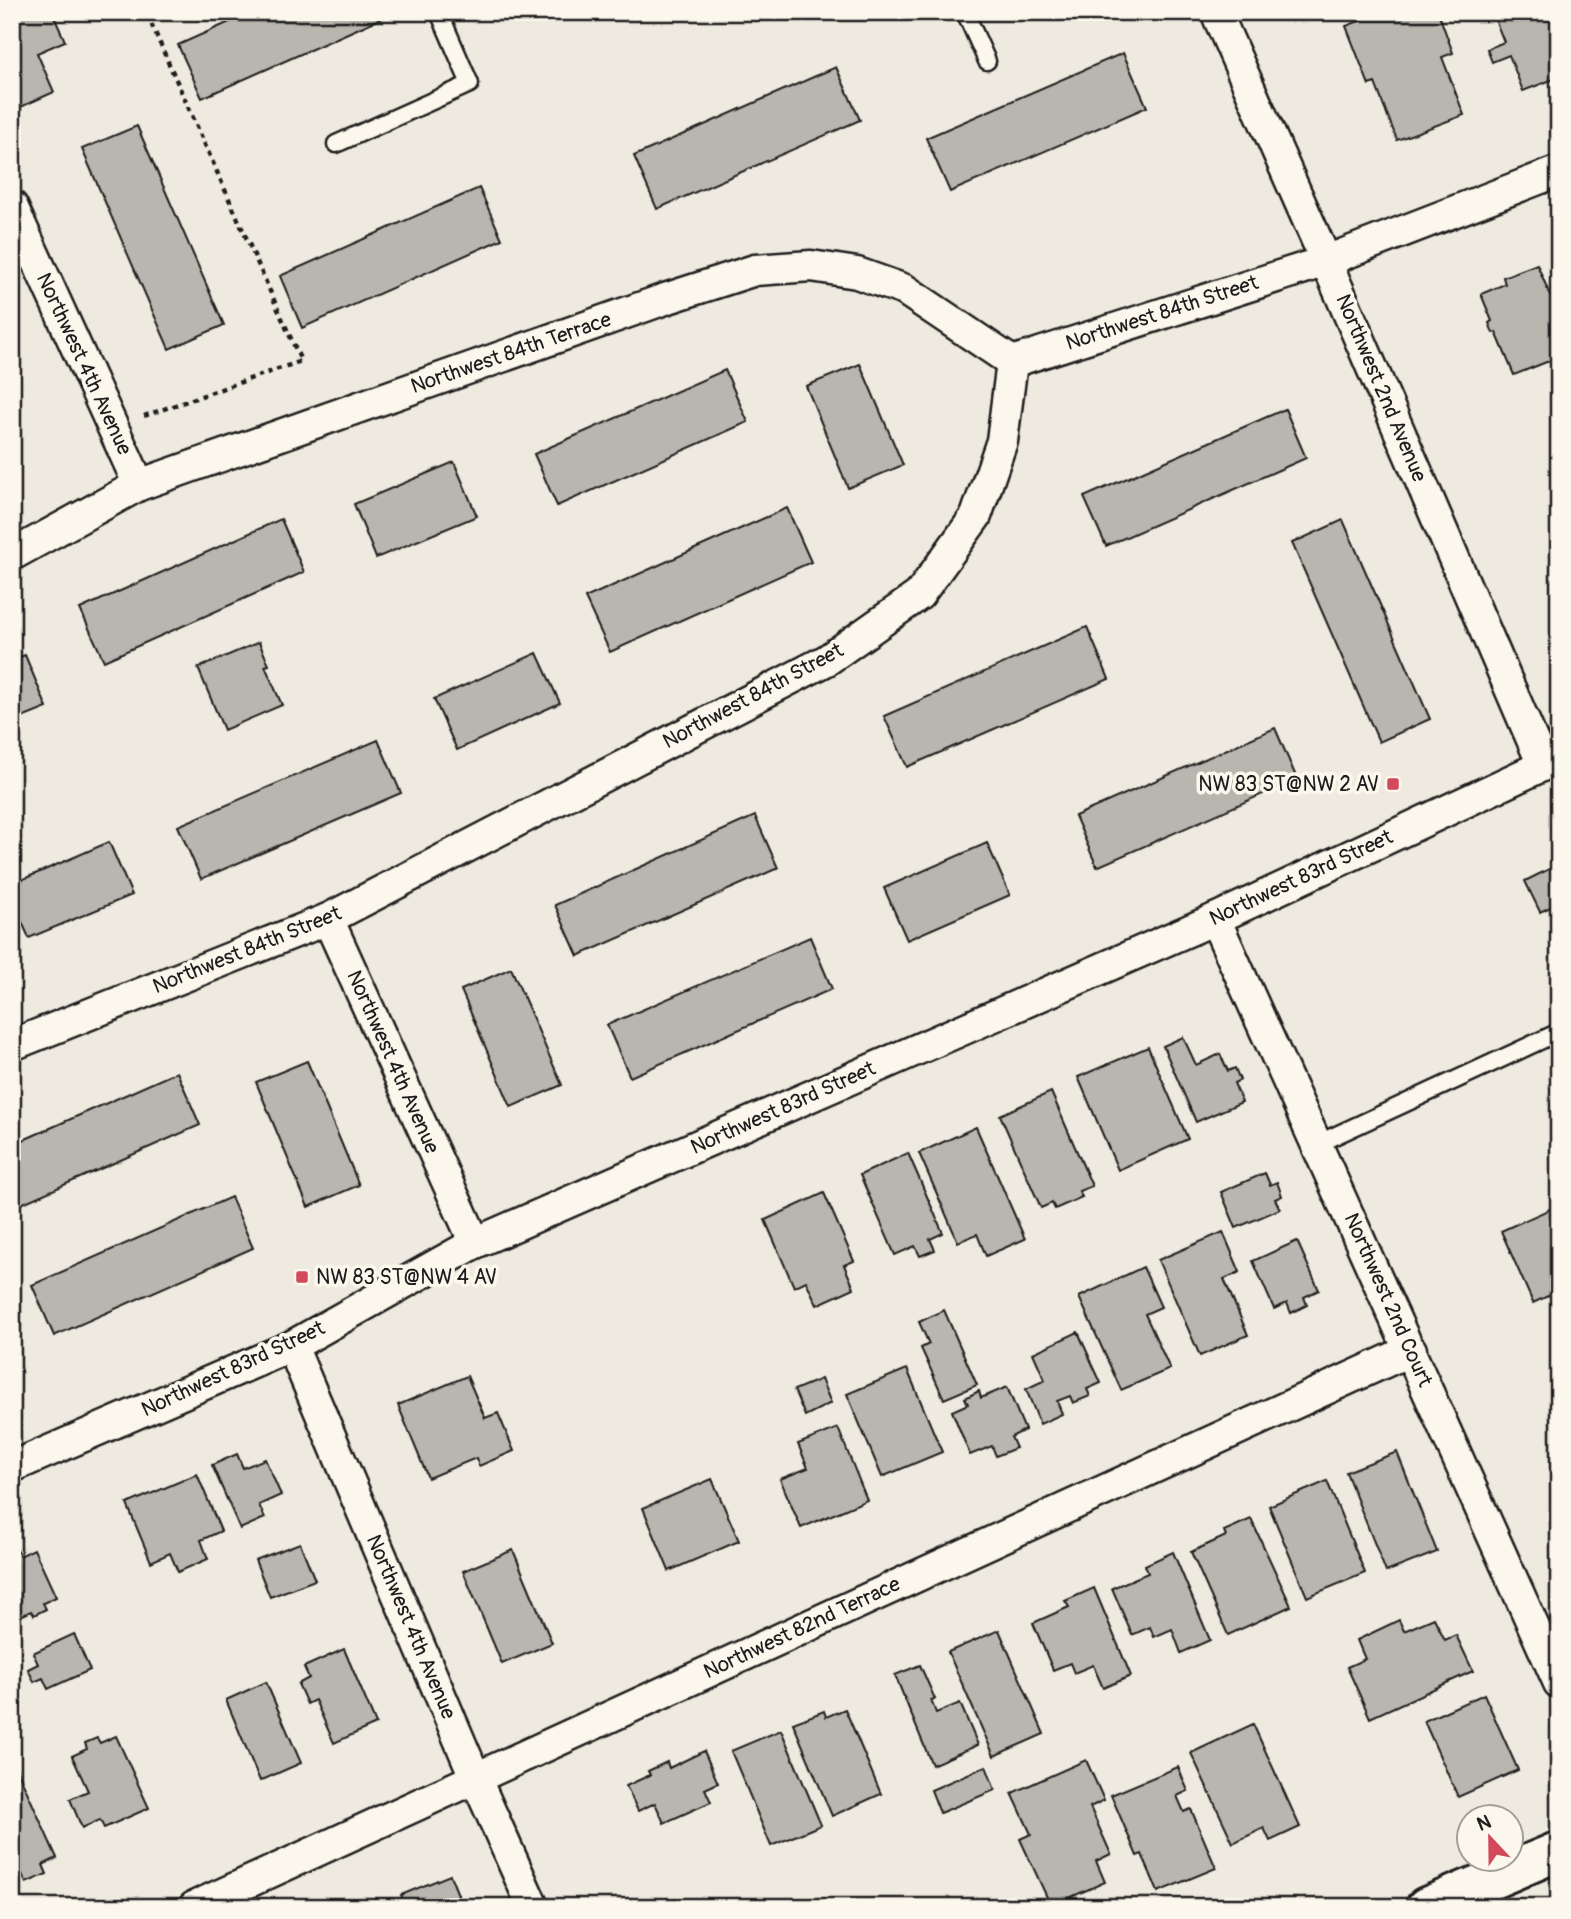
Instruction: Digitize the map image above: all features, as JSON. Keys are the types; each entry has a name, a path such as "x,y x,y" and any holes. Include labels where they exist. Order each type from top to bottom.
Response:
{"main road":[{"path":"1426,1907 1559,1851"}],"street":[{"name":"Northwest 2nd Avenue","path":"1216,12 1551,762"},
{"name":"Northwest 84th Street","path":"12,1045 328,919 827,660 919,595 976,516 1002,441 1012,362 1326,261 1559,171"},
{"name":"Northwest 4th Avenue","path":"12,206 139,485"},
{"name":"Northwest 84th Terrace","path":"12,555 139,485 665,299 755,270 811,266 857,272 905,290 1012,362"},
{"name":"Northwest 83rd Street","path":"12,1467 292,1346 475,1243 1215,919 1551,762"},
{"name":"Northwest 4th Avenue","path":"328,919 475,1243"},
{"name":"Northwest 2nd Court","path":"1215,919 1559,1683"},
{"name":"Northwest 4th Avenue","path":"292,1346 533,1907"},
{"name":"Northwest 82nd Terrace","path":"194,1907 1411,1350"}],"lane":[{"path":"336,144 470,84 439,12"},
{"path":"965,12 987,61"},
{"path":"1317,1143 1559,1032"}],"path":[{"path":"113,427 301,361 146,12"}],"building":[{"path":"12,12 52,12 65,41 37,53 54,92 12,111"},
{"path":"252,12 395,12 202,98 178,45"},
{"path":"1383,12 1438,12 1453,53 1442,57 1464,115 1397,140 1375,83 1369,85 1346,26"},
{"path":"1506,12 1525,12 1528,19 1545,12 1559,12 1559,77 1523,91 1509,55 1492,62 1487,49 1504,42 1494,17"},
{"path":"1123,53 1147,107 950,192 926,138"},
{"path":"836,67 860,120 657,209 634,156"},
{"path":"137,126 224,325 169,349 82,149"},
{"path":"479,188 502,239 302,328 280,276"},
{"path":"1537,264 1559,317 1559,357 1514,375 1496,332 1493,333 1489,323 1492,321 1481,294 1505,284 1503,277"},
{"path":"860,364 903,465 848,488 806,386"},
{"path":"725,370 748,422 557,506 534,454"},
{"path":"1285,409 1306,458 1106,546 1084,497"},
{"path":"454,462 477,516 376,558 354,504"},
{"path":"787,508 811,562 610,652 585,598"},
{"path":"281,519 304,572 104,661 80,609"},
{"path":"1343,520 1430,719 1379,742 1292,543"},
{"path":"1087,627 1109,679 907,767 884,716"},
{"path":"259,642 269,665 265,666 282,705 224,730 198,668"},
{"path":"537,653 560,703 457,750 434,699"},
{"path":"25,655 47,708 12,722 12,660"},
{"path":"1275,728 1297,779 1097,867 1075,816"},
{"path":"378,740 401,793 201,879 178,826"},
{"path":"755,816 778,868 578,956 555,905"},
{"path":"109,842 132,895 29,938 12,899 12,884"},
{"path":"987,843 1010,895 907,940 884,888"},
{"path":"1559,864 1559,903 1540,912 1525,881"},
{"path":"810,937 832,989 630,1077 607,1025"},
{"path":"511,968 562,1085 511,1107 461,990"},
{"path":"1183,1037 1196,1065 1220,1054 1228,1071 1235,1068 1240,1080 1234,1083 1242,1102 1196,1122 1163,1046"},
{"path":"1148,1047 1188,1139 1118,1170 1078,1077"},
{"path":"307,1061 359,1185 308,1207 256,1082"},
{"path":"177,1072 200,1125 12,1208 12,1145"},
{"path":"1051,1092 1092,1186 1079,1191 1082,1197 1055,1209 1052,1203 1041,1208 1000,1115"},
{"path":"976,1127 1025,1239 986,1256 977,1234 958,1242 919,1153"},
{"path":"908,1153 943,1233 930,1239 935,1250 920,1256 915,1246 895,1255 860,1175"},
{"path":"1265,1173 1270,1185 1277,1182 1282,1196 1275,1199 1280,1209 1236,1228 1221,1192"},
{"path":"824,1193 854,1261 844,1265 854,1288 817,1305 806,1281 794,1287 765,1220"},
{"path":"231,1197 253,1248 54,1336 32,1285"},
{"path":"1559,1205 1559,1291 1533,1303 1501,1231"},
{"path":"1223,1232 1240,1272 1224,1279 1248,1335 1200,1356 1158,1260"},
{"path":"1297,1241 1319,1290 1304,1297 1307,1305 1291,1313 1287,1303 1274,1309 1253,1261"},
{"path":"1143,1267 1161,1307 1145,1314 1170,1369 1121,1390 1079,1297"},
{"path":"944,1310 977,1385 944,1399 921,1348 929,1344 919,1322"},
{"path":"1078,1332 1101,1383 1087,1389 1090,1396 1073,1403 1070,1396 1057,1401 1062,1414 1040,1424 1026,1389 1045,1380 1033,1353"},
{"path":"907,1369 942,1452 882,1477 847,1394"},
{"path":"467,1376 485,1418 498,1413 514,1451 479,1466 476,1458 428,1478 398,1405"},
{"path":"821,1379 831,1403 805,1416 794,1390"},
{"path":"1007,1387 1025,1430 1011,1437 1016,1448 996,1456 992,1446 970,1455 952,1411 968,1404 965,1398 979,1391 981,1398"},
{"path":"838,1428 867,1500 801,1528 780,1479 808,1468 798,1444"},
{"path":"1397,1452 1437,1552 1386,1572 1346,1472"},
{"path":"237,1454 243,1468 265,1459 281,1495 259,1505 265,1518 240,1529 212,1465"},
{"path":"197,1474 221,1531 201,1540 208,1559 178,1572 170,1553 151,1562 127,1504"},
{"path":"712,1479 739,1541 669,1571 643,1508"},
{"path":"1327,1481 1365,1573 1307,1597 1269,1506"},
{"path":"1251,1519 1291,1606 1228,1635 1191,1552 1226,1536 1224,1531"},
{"path":"300,1543 315,1580 270,1597 255,1560"},
{"path":"15,1546 20,1556 34,1549 56,1597 43,1603 46,1609 34,1615 31,1611 15,1619 12,1613 12,1547"},
{"path":"513,1550 552,1643 502,1664 463,1571"},
{"path":"1173,1552 1210,1640 1181,1653 1172,1629 1154,1637 1150,1627 1132,1635 1112,1588 1148,1573 1145,1565"},
{"path":"1094,1588 1131,1676 1103,1688 1093,1665 1074,1673 1070,1663 1053,1670 1033,1623 1069,1607 1065,1601"},
{"path":"1434,1618 1445,1640 1456,1635 1473,1671 1370,1718 1347,1667 1365,1659 1357,1640 1399,1620 1404,1631"},
{"path":"999,1630 1044,1734 994,1756 948,1652"},
{"path":"74,1634 90,1670 48,1689 43,1678 34,1682 28,1669 38,1664 33,1653"},
{"path":"344,1649 376,1724 334,1743 315,1700 307,1704 298,1684 309,1678 304,1667"},
{"path":"920,1665 935,1699 931,1700 936,1713 960,1703 978,1745 932,1765 895,1675"},
{"path":"266,1682 301,1763 260,1781 226,1700"},
{"path":"1484,1694 1518,1770 1458,1797 1424,1721"},
{"path":"845,1709 881,1794 832,1816 793,1723 824,1711 826,1717"},
{"path":"1253,1724 1300,1827 1270,1841 1264,1828 1233,1843 1191,1753"},
{"path":"781,1730 821,1825 771,1846 731,1751"},
{"path":"116,1736 149,1808 104,1828 100,1820 82,1828 70,1799 88,1791 72,1756 87,1749 85,1743 97,1738 100,1743"},
{"path":"704,1751 718,1783 705,1789 711,1802 664,1823 655,1803 638,1811 626,1786 650,1775 648,1771 667,1762 669,1768"},
{"path":"1086,1760 1104,1800 1090,1807 1111,1854 1096,1861 1105,1882 1051,1906 1020,1839 1031,1834 1012,1793"},
{"path":"15,1765 57,1858 43,1865 47,1874 26,1883 22,1874 12,1878 12,1766"},
{"path":"986,1766 995,1790 940,1813 931,1790"},
{"path":"1178,1767 1188,1791 1177,1796 1184,1812 1191,1809 1216,1868 1158,1892 1142,1854 1137,1856 1111,1795"},
{"path":"450,1875 463,1907 406,1907 401,1895"}],"place":[{"name":"NW 83 ST@NW 2 AV","path":"1393,784"},
{"name":"NW 83 ST@NW 4 AV","path":"302,1277"}]}
